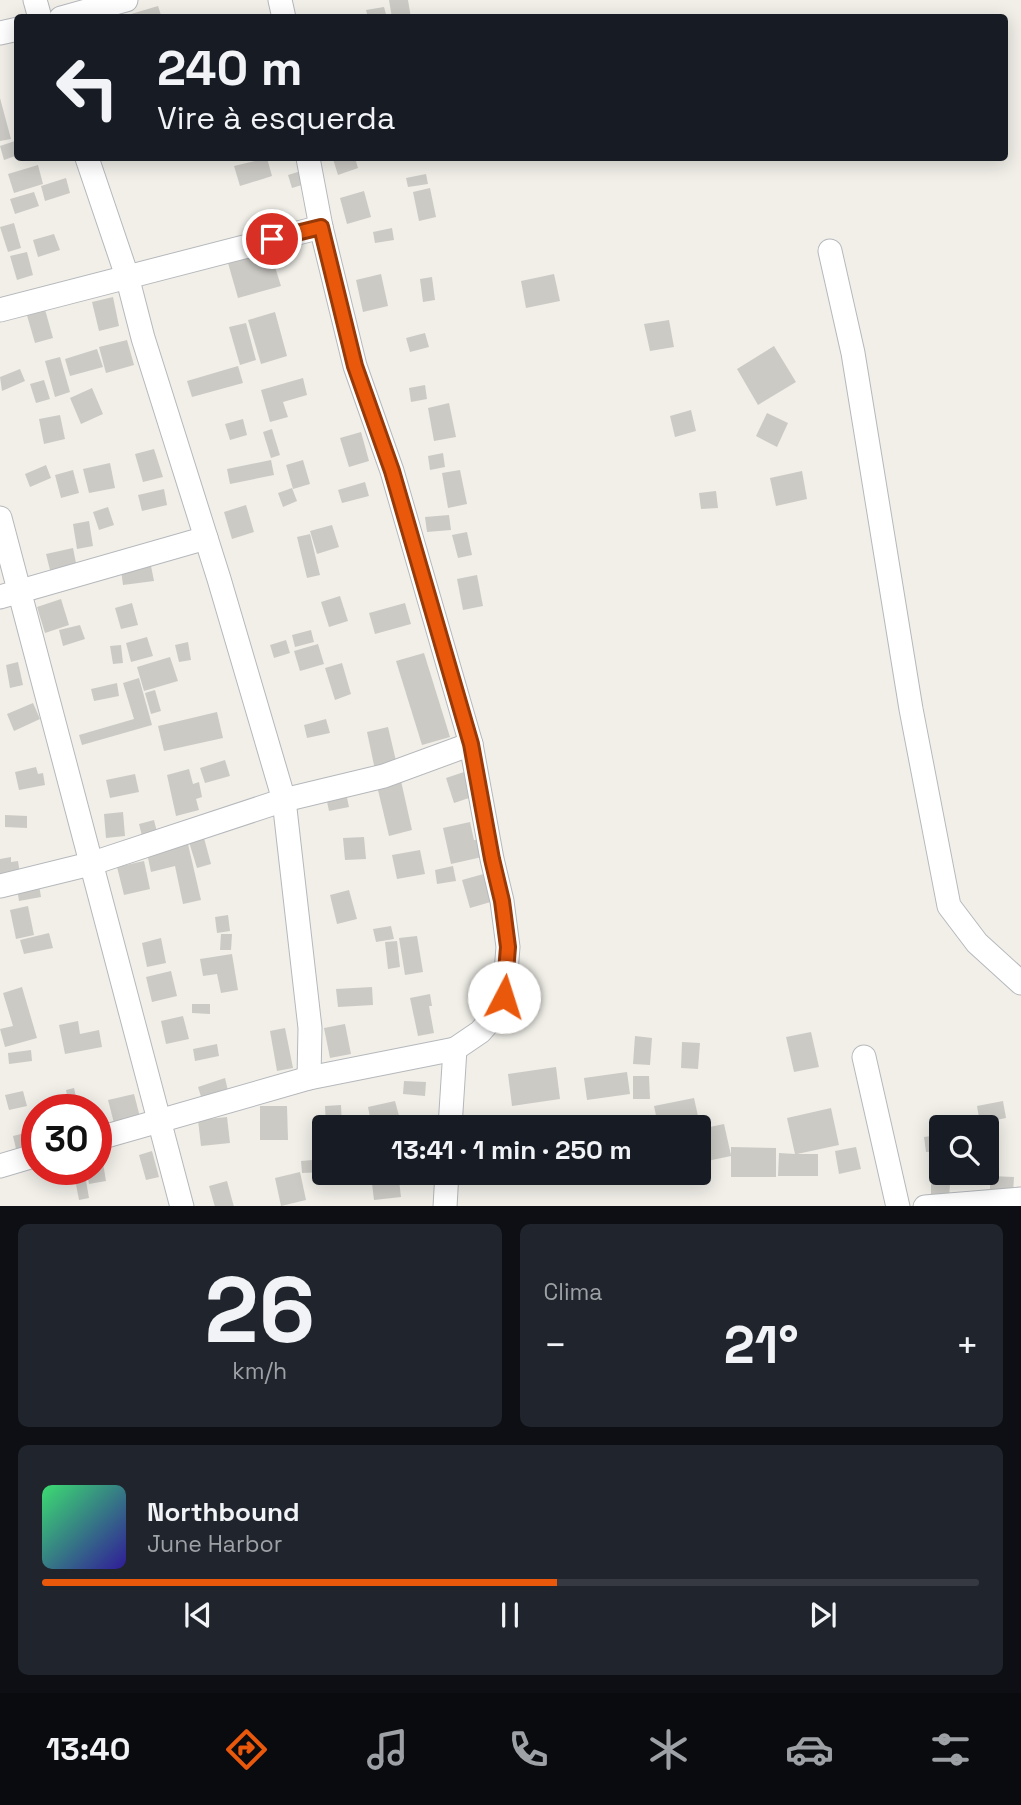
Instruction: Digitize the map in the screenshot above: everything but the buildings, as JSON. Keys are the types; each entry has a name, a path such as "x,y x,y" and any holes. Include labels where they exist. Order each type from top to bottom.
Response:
{"street":[{"path":"75,14 126,0"},
{"path":"88,161 127,275 143,338 284,800 310,1028 309,1078"},
{"path":"112,1135 309,1078 456,1049 480,1032 496,1014 504,997 508,947 502,901 471,744 392,471 355,366 321,227 310,161"},
{"path":"0,310 321,227"},
{"path":"830,251 853,353 909,696 949,906 977,943 1021,983"},
{"path":"0,517 10,594 90,864 182,1206"},
{"path":"10,594 206,538"},
{"path":"0,886 90,864 284,800 384,776 471,744"},
{"path":"451,1115 456,1049"},
{"path":"864,1058 898,1206"},
{"path":"0,1166 21,1160"},
{"path":"445,1206 446,1185"},
{"path":"925,1206 1021,1199"}],"route":[{"path":"272,239 321,227 355,366 392,471 471,744 502,901 508,947 504,997"}]}
